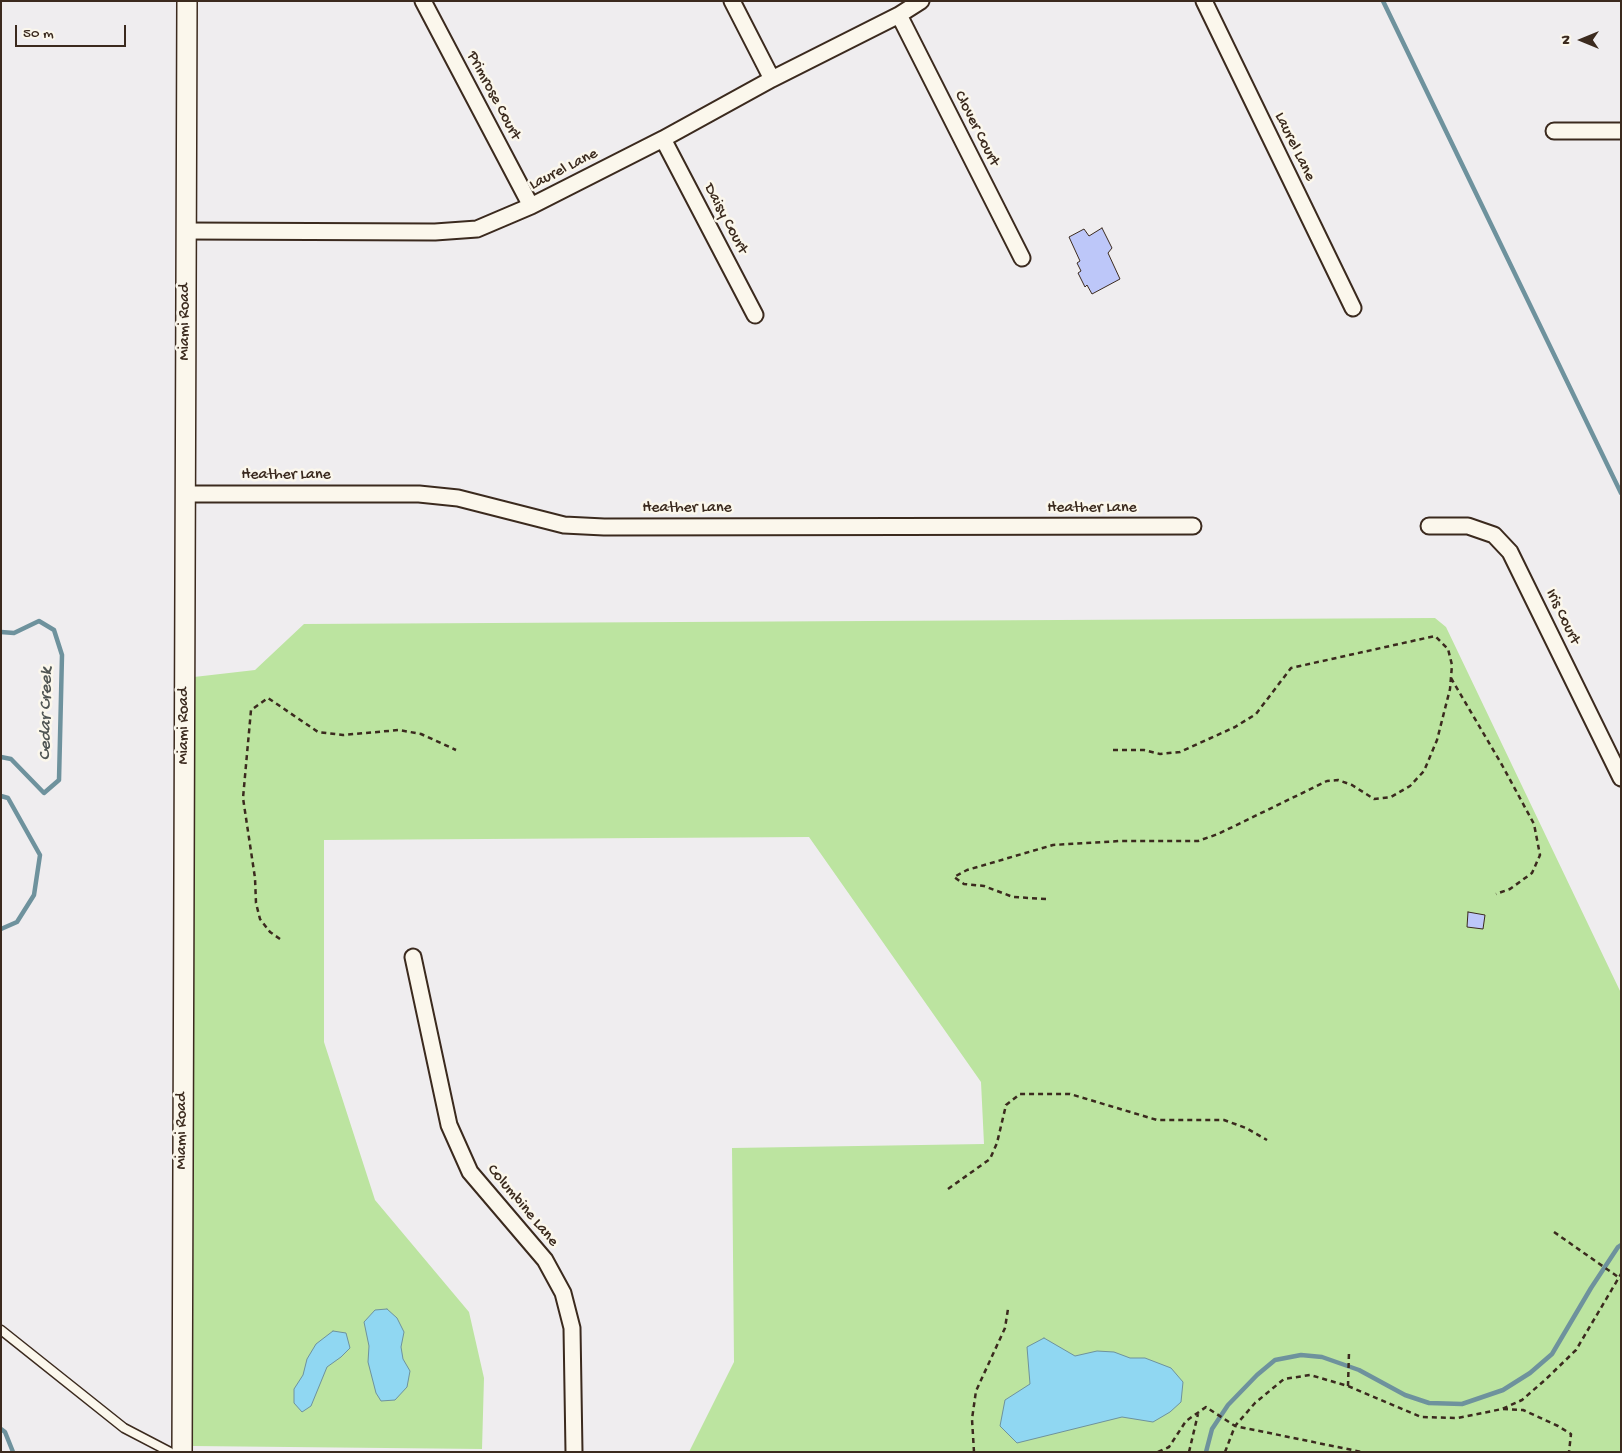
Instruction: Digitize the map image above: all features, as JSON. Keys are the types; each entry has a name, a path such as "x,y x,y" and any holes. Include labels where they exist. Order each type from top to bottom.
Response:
{"street":[{"name":"Miami Road","path":"182,1452 187,1"},
{"name":"Primrose Court","path":"423,1 531,206"},
{"path":"732,1 772,79"},
{"name":"Laurel Lane","path":"186,231 435,232 477,229 531,206 663,139 921,1"},
{"name":"Laurel Lane","path":"1204,1 1353,308"},
{"name":"Clover Court","path":"899,14 1022,258"},
{"path":"1554,131 1621,131"},
{"name":"Daisy Court","path":"663,139 755,315"},
{"name":"Heather Lane","path":"185,494 419,494 458,498 564,525 588,526 1193,526"},
{"name":"Iris Court","path":"1429,526 1468,526 1494,535 1510,552 1621,778"},
{"name":"Columbine Lane","path":"413,957 449,1125 470,1172 545,1260 563,1293 572,1328 574,1452"}],"lane":[{"path":"1,1330 124,1428 170,1452"}],"path":[{"path":"1046,899 1013,897 984,886 964,884 954,877 967,870 1053,845 1120,841 1198,842 1327,781 1338,780 1352,785 1374,799 1391,797 1410,786 1424,771 1437,740 1450,689 1452,665 1448,649 1435,636 1291,668 1256,714 1235,727 1180,752 1160,754 1144,750 1114,750"},
{"path":"1451,677 1534,824 1540,855 1532,873 1510,889 1496,894"},
{"path":"280,939 270,932 260,920 256,903 255,878 243,798 251,710 268,698 318,732 343,735 399,730 421,734 456,750"},
{"path":"948,1189 990,1159 997,1143 1006,1105 1020,1094 1070,1094 1157,1120 1224,1120 1246,1128 1267,1140"},
{"path":"1225,1452 1235,1426 1255,1403 1284,1379 1310,1375 1348,1386 1420,1417 1458,1418 1502,1409 1522,1400 1576,1350 1619,1276 1591,1259 1554,1232"},
{"path":"974,1452 972,1419 976,1391 1005,1328 1008,1309"},
{"path":"1348,1386 1349,1352"},
{"path":"1158,1452 1169,1447 1186,1421 1206,1407 1235,1426 1362,1452"},
{"path":"1502,1409 1523,1410 1571,1434 1569,1452"},
{"path":"1189,1452 1198,1413"}],"green space":[{"path":"1435,618 1446,627 1621,993 1621,1452 689,1452 734,1362 732,1148 984,1144 981,1082 809,837 324,840 324,1042 375,1200 469,1312 484,1378 482,1449 193,1446 194,677 255,670 304,624"}],"water":[{"path":"387,1309 397,1318 404,1332 401,1347 403,1359 410,1371 407,1387 395,1400 381,1401 376,1393 368,1362 369,1346 364,1322 375,1310"},
{"path":"333,1331 346,1333 350,1348 327,1367 311,1406 302,1412 294,1403 294,1389 303,1375 307,1359 316,1344"},
{"path":"1044,1338 1075,1356 1097,1351 1114,1352 1130,1358 1145,1358 1171,1368 1183,1382 1181,1402 1170,1412 1153,1422 1122,1417 1017,1443 1000,1426 1005,1400 1030,1384 1027,1347"}],"building":[{"path":"1102,228 1112,248 1108,253 1120,279 1092,294 1087,285 1085,287 1078,273 1081,271 1077,263 1080,261 1069,237 1084,229 1089,236"},
{"path":"1468,912 1485,915 1483,929 1467,927"}],"waterway":[{"path":"1383,1 1621,493"},
{"name":"Cedar Creek","path":"1,632 14,633 39,621 54,630 62,655 59,780 44,793 11,759 1,757"},
{"name":"Cedar Creek","path":"1,796 8,798 40,855 34,895 17,922 1,929"},
{"path":"1206,1452 1212,1429 1228,1405 1257,1375 1275,1360 1301,1355 1322,1357 1359,1370 1405,1395 1429,1403 1462,1404 1503,1390 1530,1373 1552,1354 1591,1288 1621,1245"},
{"name":"Cedar Creek","path":"1,1429 5,1432 13,1452"}]}
